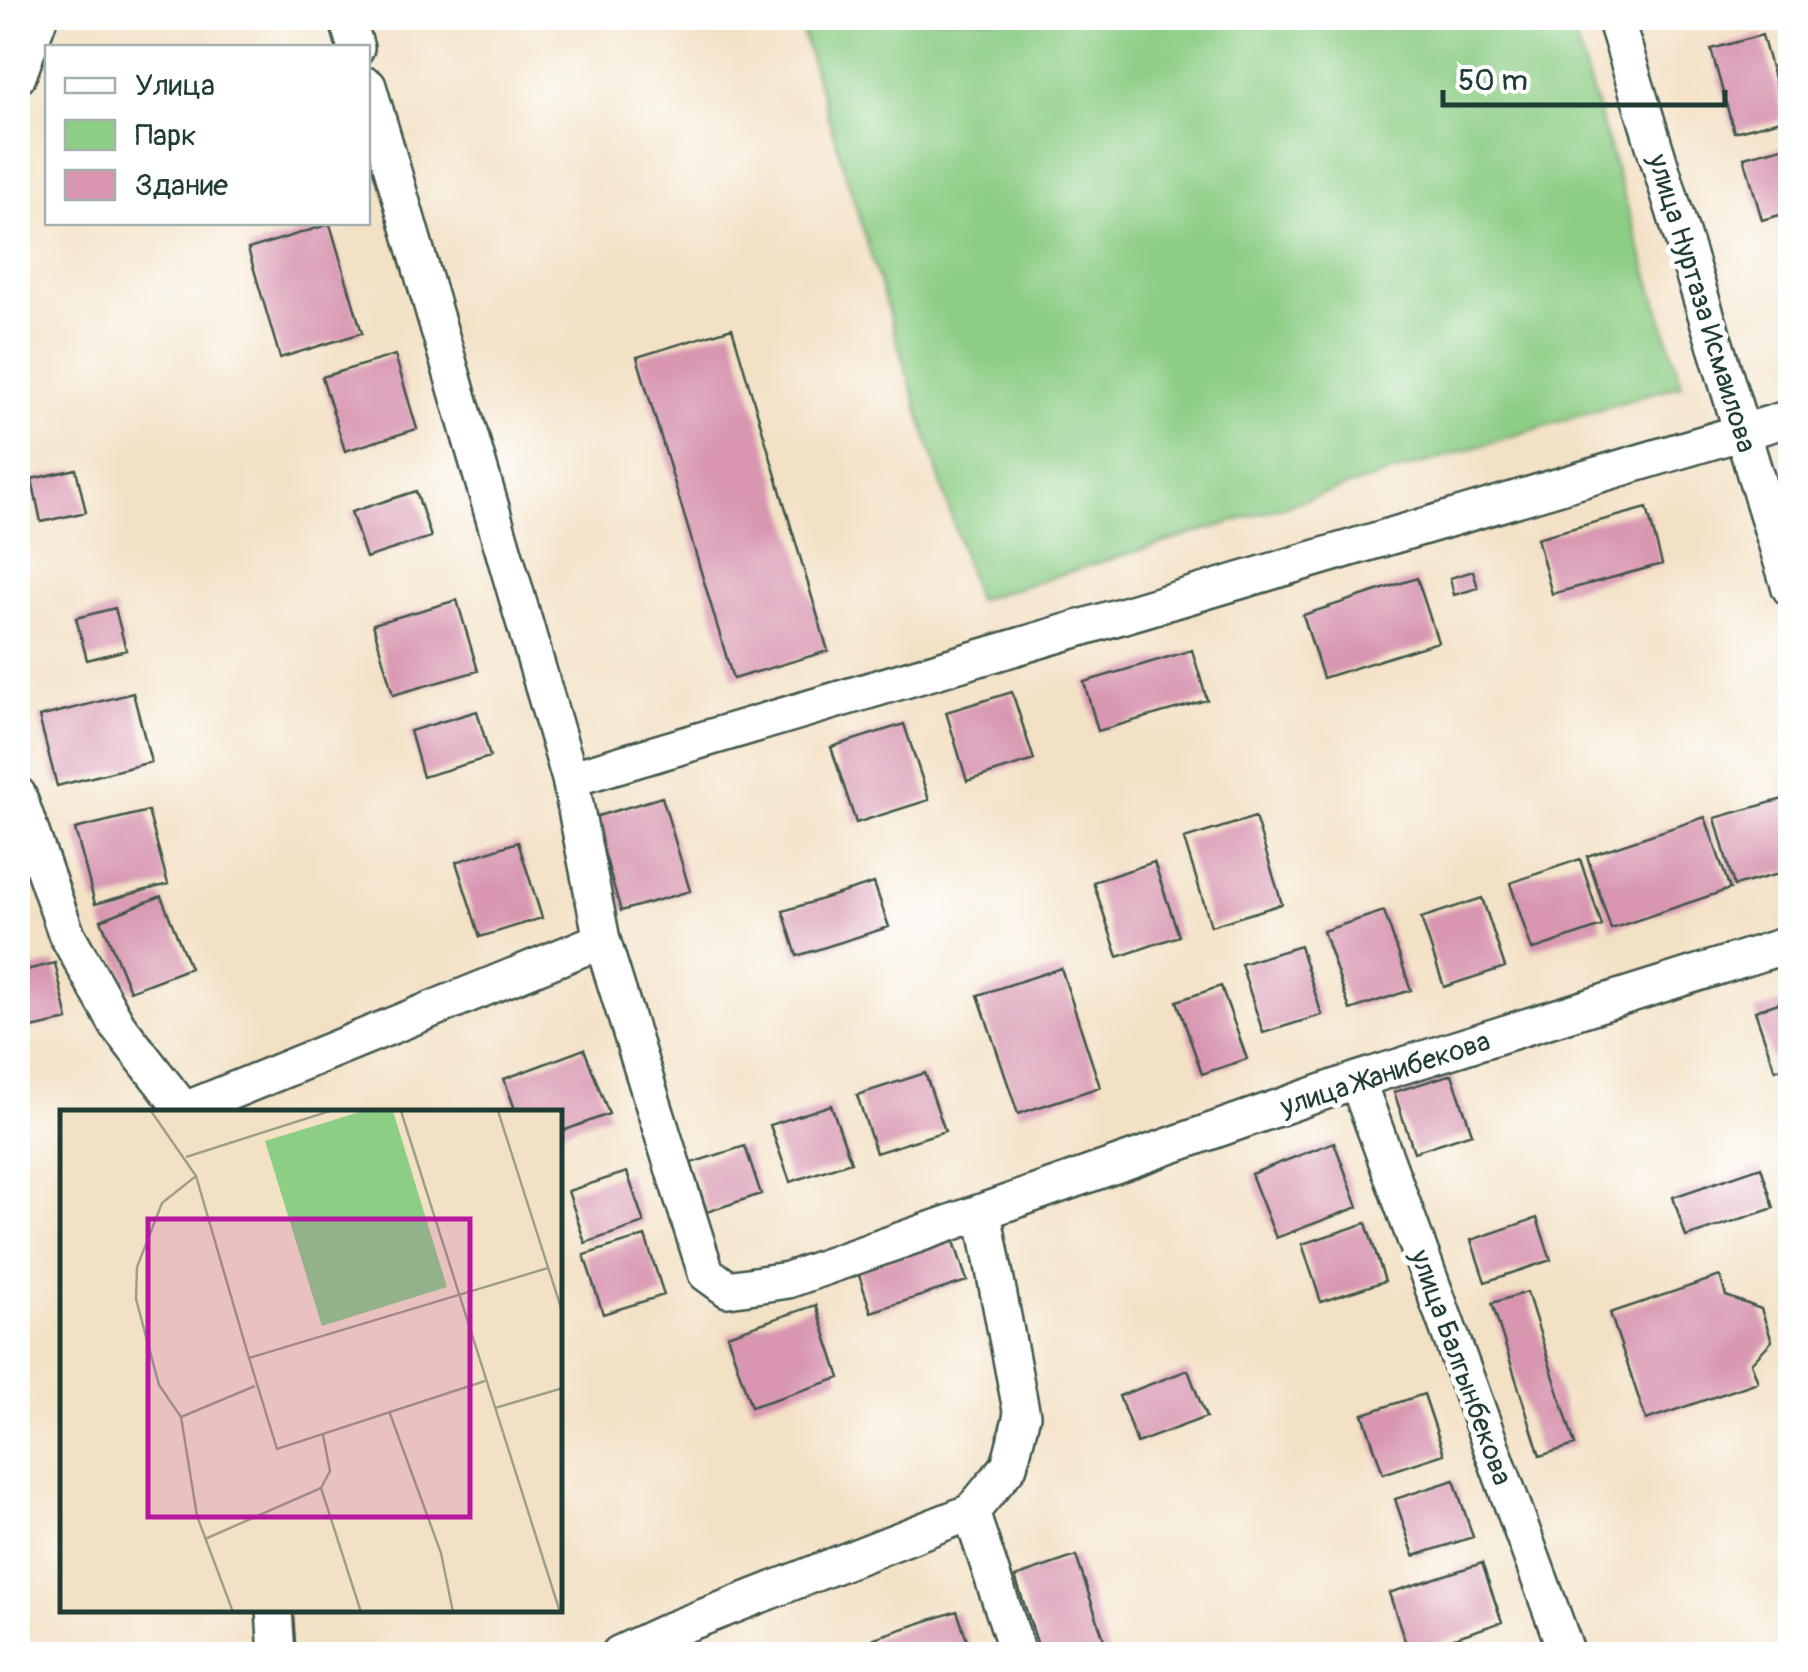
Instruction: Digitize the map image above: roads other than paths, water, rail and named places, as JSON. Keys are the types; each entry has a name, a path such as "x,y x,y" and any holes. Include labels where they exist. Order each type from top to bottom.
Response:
{"street":[{"path":"18,76 38,18"},
{"path":"348,18 355,45"},
{"name":"улица Нуртаза Исмаилова","path":"1615,18 1790,588"},
{"path":"187,1110 602,940 570,778 370,93"},
{"path":"570,778 1790,418"},
{"path":"18,795 66,933 118,1026 184,1110"},
{"name":"улица Жанибекова","path":"602,940 706,1273 728,1289 788,1280 1356,1080 1790,944"},
{"name":"улица Балгынбекова","path":"1356,1080 1567,1654"},
{"path":"619,1654 673,1629 972,1512 1010,1466 1022,1415 982,1212"},
{"path":"972,1512 1018,1654"},
{"path":"274,1612 278,1654"}]}
